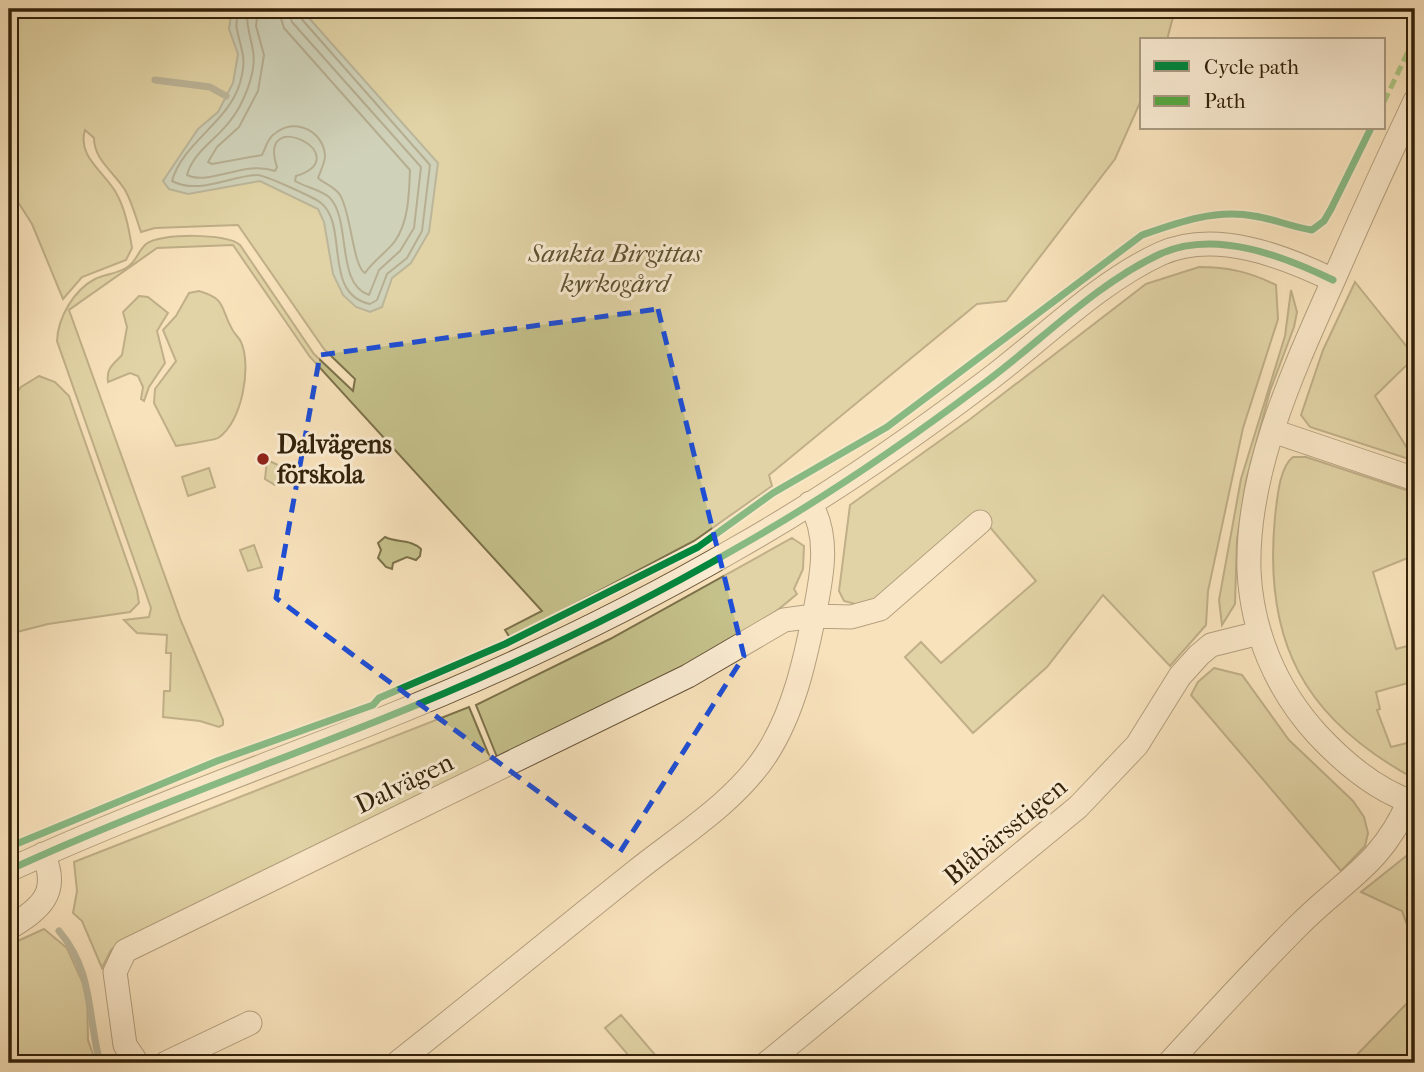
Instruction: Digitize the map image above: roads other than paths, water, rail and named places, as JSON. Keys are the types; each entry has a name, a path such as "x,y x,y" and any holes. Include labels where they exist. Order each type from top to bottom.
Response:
{"street":[{"path":"1169,1063 1303,921 1370,864 1412,802 1354,769 1303,719 1277,679 1259,633 1249,571 1258,488 1273,431 1314,321 1415,101"},
{"path":"9,870 390,716 575,634 736,549 810,503 980,387 1116,281 1163,253 1208,244 1259,251 1296,263 1333,280"},
{"path":"1273,431 1415,479"},
{"path":"397,1063 696,823 753,773 768,752 799,685 814,617 823,552 820,519 810,503"},
{"name":"Dalvägen","path":"137,1063 125,1045 115,972 125,951 688,676 784,621 814,617 851,617 880,609 980,522"},
{"name":"Blåbärsstigen","path":"766,1063 1078,807 1137,745 1180,676 1199,655 1211,645 1259,633"},
{"path":"9,928 30,915 45,899 50,869 43,854"},
{"path":"166,1063 250,1023"}],"water":[{"path":"232,9 301,9 438,163 429,232 411,263 392,278 382,307 370,312 356,307 343,295 333,274 324,222 318,209 260,181 188,194 169,189 163,181 198,129 218,112 233,83 238,54 229,29"}],"waterway":[{"path":"155,80 210,87 226,96"},
{"path":"59,931 70,946 84,978 100,1063"}],"place":[{"name":"Dalvägens förskola","path":"263,459"}],"park label":[{"name":"Sankta Birgittas kyrkogård","path":"615,268"}]}
